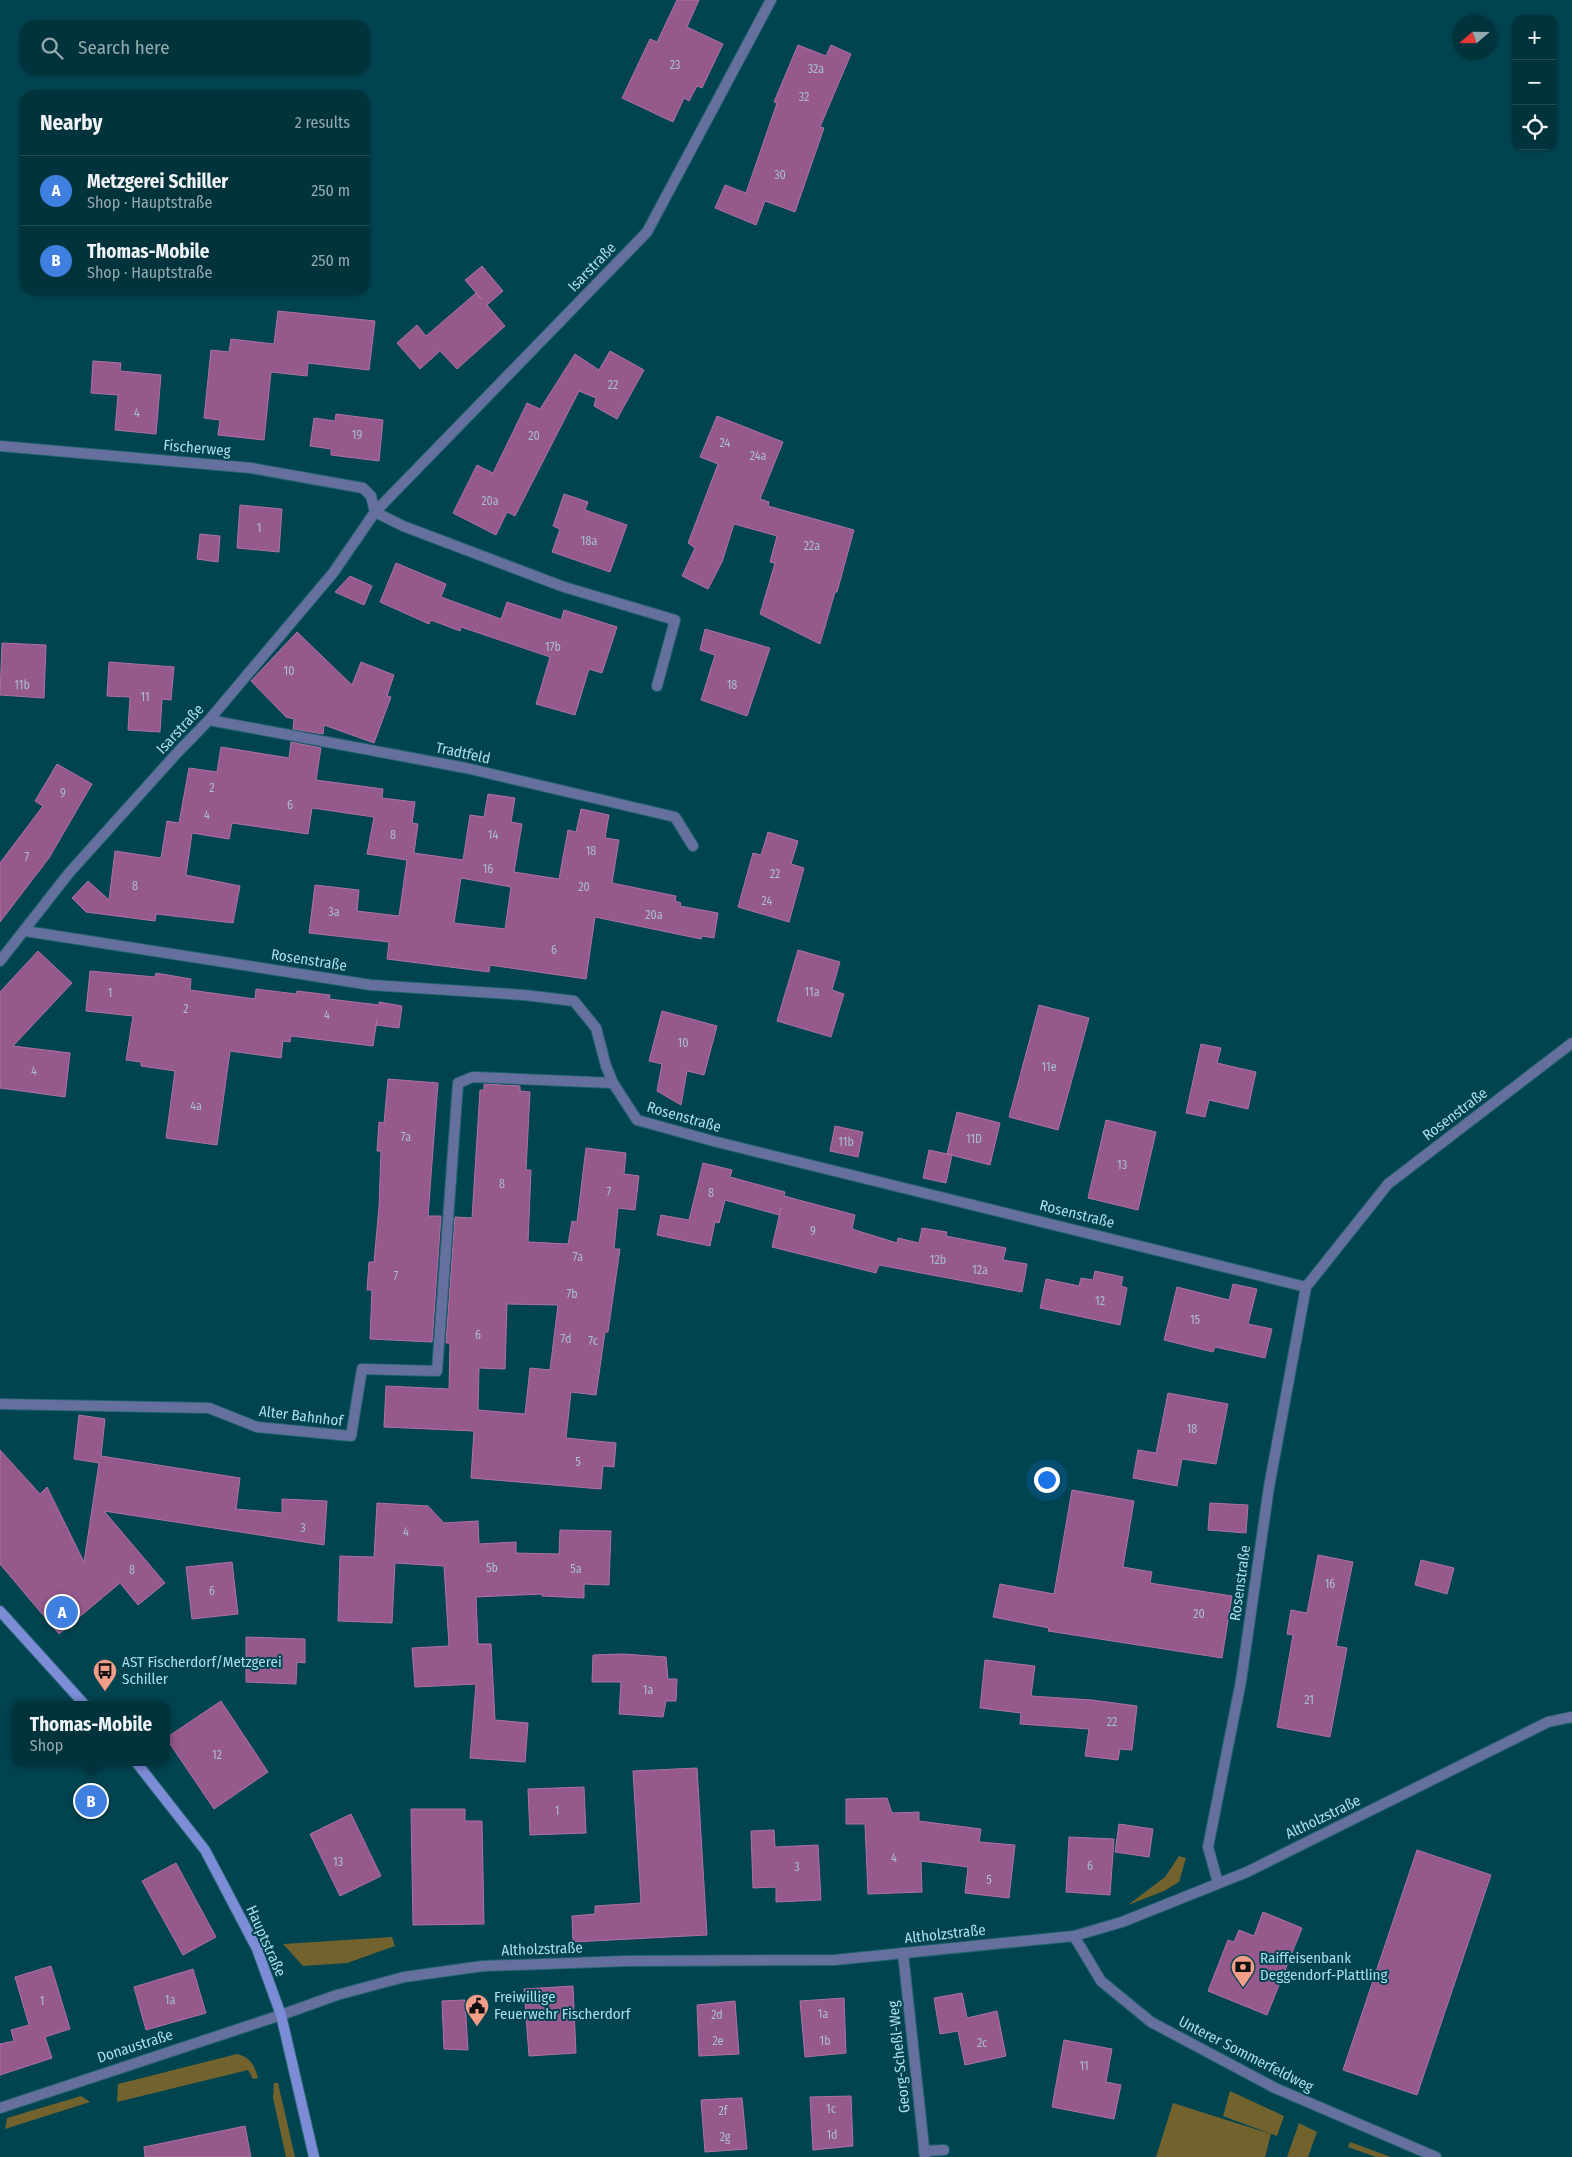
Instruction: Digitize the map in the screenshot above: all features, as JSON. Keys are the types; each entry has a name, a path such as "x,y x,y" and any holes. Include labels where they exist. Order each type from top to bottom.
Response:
{"main road":[{"path":"0,1611 81,1701"},
{"name":"Hauptstraße","path":"139,1766 205,1850 257,1949 281,2015 314,2157"}],"street":[{"name":"Isarstraße","path":"0,961 69,873 209,720 333,573 375,512 647,232 771,0"},
{"name":"Fischerweg","path":"0,446 251,468 363,488 371,496 375,512"},
{"path":"375,512 403,526 564,587 675,620 657,686"},
{"name":"Tradtfeld","path":"209,720 466,768 675,817 693,846"},
{"name":"Rosenstraße","path":"25,931 371,985 524,995 574,1001 596,1028 606,1066 613,1083 637,1120 670,1131 1306,1286"},
{"name":"Rosenstraße","path":"1218,1883 1208,1847 1241,1680 1269,1488 1306,1286 1388,1184 1572,1043"},
{"name":"Alter Bahnhof","path":"0,1404 209,1408 257,1427 350,1436 362,1369 436,1371 458,1083 473,1078 613,1083"},
{"name":"Altholzstraße","path":"281,2015 337,1995 404,1977 483,1966 628,1961 834,1960 1074,1936 1122,1922 1247,1872 1548,1722 1572,1717"},
{"name":"Unterer Sommerfeldweg","path":"1074,1936 1101,1981 1151,2022 1275,2088 1436,2157"},
{"name":"Georg-Scheßl-Weg","path":"903,1953 925,2154"},
{"name":"Donaustraße","path":"0,2108 281,2015"},
{"path":"925,2154 944,2150"}],"shaded area":[{"path":"1179,1856 1186,1858 1179,1882 1164,1891 1128,1905 1165,1877"},
{"path":"392,1937 395,1946 347,1963 303,1966 283,1944"},
{"path":"237,2054 246,2057 251,2062 258,2078 253,2079 248,2070 117,2102 118,2084"},
{"path":"274,2083 278,2083 295,2157 286,2157 273,2098"},
{"path":"1230,2091 1284,2116 1277,2136 1223,2116"},
{"path":"81,2096 90,2102 5,2129 7,2118"},
{"path":"1173,2103 1271,2134 1265,2157 1156,2157"},
{"path":"1299,2123 1317,2132 1308,2157 1287,2157"},
{"path":"1350,2142 1391,2157 1376,2157 1348,2147"}],"building":[{"path":"677,0 699,0 687,27 723,44 702,88 697,86 689,101 684,98 673,122 622,98 650,39 657,42"},
{"path":"798,45 826,56 831,45 851,54 820,127 824,128 795,212 765,201 756,225 715,208 725,185 746,193 777,103 774,102"},
{"path":"482,266 503,291 487,305 505,326 457,369 440,351 420,369 397,343 417,325 426,336 476,293 482,300 465,280"},
{"path":"278,311 375,321 369,370 308,363 307,376 271,372 264,440 218,435 220,420 204,418 211,350 229,352 231,339 274,344"},
{"path":"610,351 644,370 617,419 594,406 596,398 579,391 515,516 507,512 496,535 453,513 477,465 493,473 527,403 540,409 575,354 599,370"},
{"path":"93,361 121,363 120,371 161,375 156,434 115,430 118,395 91,393"},
{"path":"336,414 383,420 379,461 331,455 331,449 310,446 314,418 335,421"},
{"path":"717,416 783,442 760,499 769,502 768,506 854,530 820,644 760,614 775,563 770,562 777,536 734,524 722,562 708,589 682,576 695,548 688,543 718,464 700,457"},
{"path":"564,494 588,502 585,510 627,525 610,572 552,552 560,529 553,526"},
{"path":"240,505 282,509 279,552 237,548"},
{"path":"200,534 220,536 218,562 197,559"},
{"path":"396,563 446,584 441,597 501,619 507,602 561,620 564,610 617,627 602,673 589,669 575,715 536,704 550,657 461,627 460,631 431,620 429,624 380,602"},
{"path":"350,576 372,586 364,605 335,592"},
{"path":"705,629 770,648 747,716 701,700 715,655 700,650"},
{"path":"297,632 352,685 361,662 394,675 387,696 391,697 374,743 324,725 323,734 293,729 294,719 286,717 251,681"},
{"path":"2,643 46,645 44,698 0,695"},
{"path":"109,662 174,667 171,700 162,699 160,732 128,730 130,697 107,696"},
{"path":"291,742 321,748 316,780 383,789 382,798 415,802 412,823 418,824 414,853 463,860 470,815 484,817 488,794 515,798 511,822 522,824 514,872 559,879 568,830 576,832 581,809 609,815 605,838 619,840 612,883 676,896 675,901 681,903 680,906 718,913 714,938 702,936 701,939 595,917 586,979 490,965 489,972 387,959 389,942 309,933 315,885 359,890 357,911 399,916 407,860 367,854 374,817 312,808 308,834 232,823 229,839 192,833 186,875 240,886 233,923 156,914 155,921 86,912 72,898 88,881 109,900 115,851 161,858 167,821 179,823 189,768 217,772 221,747 289,758","holes":["461,878 511,887 505,929 454,923"]},
{"path":"57,764 92,784 49,858 0,922 0,863 43,806 35,801"},
{"path":"768,832 798,841 791,864 804,868 789,922 738,907 753,853 761,855"},
{"path":"798,950 840,962 832,990 844,994 831,1037 777,1021"},
{"path":"38,951 72,983 13,1046 70,1053 65,1097 0,1088 0,992"},
{"path":"90,971 155,977 156,973 191,979 190,990 255,999 256,989 296,994 297,991 330,995 329,999 379,1005 379,1002 402,1006 399,1028 376,1025 373,1046 291,1036 290,1042 283,1041 281,1058 230,1051 217,1145 166,1138 175,1071 141,1066 141,1062 126,1060 133,1016 86,1011"},
{"path":"1039,1005 1089,1018 1058,1130 1009,1117"},
{"path":"662,1011 717,1026 704,1075 687,1071 681,1105 657,1091 662,1064 649,1061"},
{"path":"1201,1044 1221,1048 1217,1063 1256,1072 1248,1109 1209,1100 1205,1117 1186,1113"},
{"path":"388,1079 438,1083 428,1216 441,1216 432,1342 370,1339 372,1290 367,1290 369,1262 374,1262 379,1207 381,1151 377,1151 379,1122 384,1123"},
{"path":"484,1084 520,1086 520,1091 530,1092 526,1170 531,1170 528,1242 568,1244 572,1221 577,1222 586,1148 626,1153 624,1174 639,1176 635,1210 618,1208 614,1249 620,1249 608,1332 605,1332 596,1395 571,1392 566,1438 616,1443 614,1467 603,1466 601,1489 471,1478 474,1431 384,1427 386,1386 449,1389 450,1343 446,1343 455,1217 472,1218 480,1090 484,1090","holes":["507,1304 558,1305 550,1370 530,1368 525,1414 478,1410 479,1368 505,1369"]},
{"path":"957,1112 1000,1123 990,1165 947,1154"},
{"path":"1106,1120 1156,1132 1138,1210 1088,1198"},
{"path":"835,1126 863,1132 858,1157 830,1151"},
{"path":"929,1150 952,1155 946,1183 923,1178"},
{"path":"703,1163 732,1170 730,1177 785,1192 784,1196 855,1215 852,1229 897,1243 898,1238 919,1243 922,1228 947,1232 946,1236 1006,1248 1003,1260 1027,1264 1022,1292 879,1265 876,1273 772,1247 781,1208 779,1215 725,1200 719,1223 715,1222 710,1246 657,1235 661,1215 689,1220"},
{"path":"1095,1271 1123,1277 1121,1286 1127,1288 1120,1325 1040,1308 1046,1279 1079,1286 1081,1278 1093,1280"},
{"path":"1233,1284 1257,1289 1248,1324 1272,1329 1265,1358 1215,1347 1213,1352 1164,1340 1177,1287 1229,1300"},
{"path":"1168,1393 1228,1404 1216,1464 1182,1459 1177,1486 1133,1478 1138,1450 1156,1453"},
{"path":"79,1415 105,1419 101,1456 240,1478 236,1509 282,1513 282,1499 327,1501 324,1545 104,1511 165,1583 138,1605 120,1583 59,1634 0,1564 0,1450 40,1494 47,1487 84,1562 99,1463 74,1459"},
{"path":"1072,1490 1134,1501 1123,1567 1152,1572 1150,1583 1232,1596 1222,1658 1048,1631 1049,1628 993,1617 1000,1584 1054,1594"},
{"path":"377,1503 428,1506 444,1523 478,1521 479,1544 516,1542 516,1553 559,1554 560,1530 611,1531 609,1585 584,1584 584,1598 542,1596 542,1594 476,1597 478,1644 491,1644 495,1720 528,1723 525,1762 470,1758 476,1684 415,1687 412,1648 449,1646 444,1566 395,1563 392,1623 338,1621 340,1556 374,1557"},
{"path":"1210,1503 1248,1505 1246,1533 1208,1530"},
{"path":"1318,1555 1353,1562 1336,1646 1347,1648 1330,1737 1277,1727 1293,1635 1287,1634 1291,1610 1307,1613"},
{"path":"1421,1560 1454,1568 1447,1594 1415,1585"},
{"path":"232,1562 238,1614 192,1619 186,1567"},
{"path":"246,1637 305,1639 305,1663 297,1662 296,1684 246,1682"},
{"path":"623,1654 666,1657 668,1679 677,1679 676,1701 666,1701 663,1717 619,1714 621,1682 592,1682 593,1655"},
{"path":"985,1660 1035,1666 1031,1696 1092,1700 1137,1706 1132,1750 1120,1749 1118,1760 1085,1756 1089,1729 1020,1724 1021,1713 980,1708"},
{"path":"221,1701 268,1772 214,1809 170,1744 170,1735"},
{"path":"697,1768 707,1935 573,1942 572,1916 595,1914 595,1906 641,1903 633,1771"},
{"path":"584,1787 586,1833 530,1835 528,1789"},
{"path":"887,1798 892,1813 919,1812 919,1821 981,1829 979,1842 1015,1845 1009,1898 965,1893 968,1867 921,1861 922,1892 868,1894 865,1824 846,1824 846,1799"},
{"path":"411,1809 465,1809 465,1821 482,1821 484,1924 413,1925"},
{"path":"351,1814 381,1876 340,1896 310,1834"},
{"path":"1119,1824 1153,1829 1149,1857 1115,1852"},
{"path":"774,1830 775,1847 818,1845 821,1900 776,1902 776,1887 753,1888 751,1831"},
{"path":"1069,1837 1114,1839 1110,1895 1066,1892"},
{"path":"1417,1850 1491,1875 1417,2095 1343,2070"},
{"path":"176,1863 216,1937 183,1955 142,1881"},
{"path":"1263,1912 1302,1928 1267,2015 1208,1991 1228,1940 1234,1942 1239,1930 1254,1936"},
{"path":"51,1966 70,2029 45,2037 52,2058 0,2075 0,2044 14,2041 11,2030 29,2025 15,1977"},
{"path":"193,1969 206,2013 146,2030 134,1987"},
{"path":"573,1986 576,2053 529,2056 524,1989"},
{"path":"962,1993 967,2018 997,2011 1006,2056 965,2065 958,2031 940,2034 934,1998"},
{"path":"844,1998 846,2053 805,2057 800,2001"},
{"path":"465,2000 468,2050 444,2049 442,2001"},
{"path":"735,2001 739,2054 699,2056 697,2005"},
{"path":"1064,2040 1112,2049 1106,2082 1121,2085 1114,2119 1052,2107"},
{"path":"851,2096 853,2146 813,2150 810,2097"},
{"path":"742,2098 747,2149 705,2152 701,2100"},
{"path":"245,2126 251,2157 145,2157 144,2147"}],"place":[{"name":"Metzgerei Schiller","path":"62,1612"},
{"name":"AST Fischerdorf/Metzgerei Schiller","path":"105,1692"},
{"name":"Thomas-Mobile","path":"91,1801"},
{"name":"Raiffeisenbank Deggendorf-Plattling","path":"1243,1988"},
{"name":"Freiwillige Feuerwehr Fischerdorf","path":"477,2027"}]}
